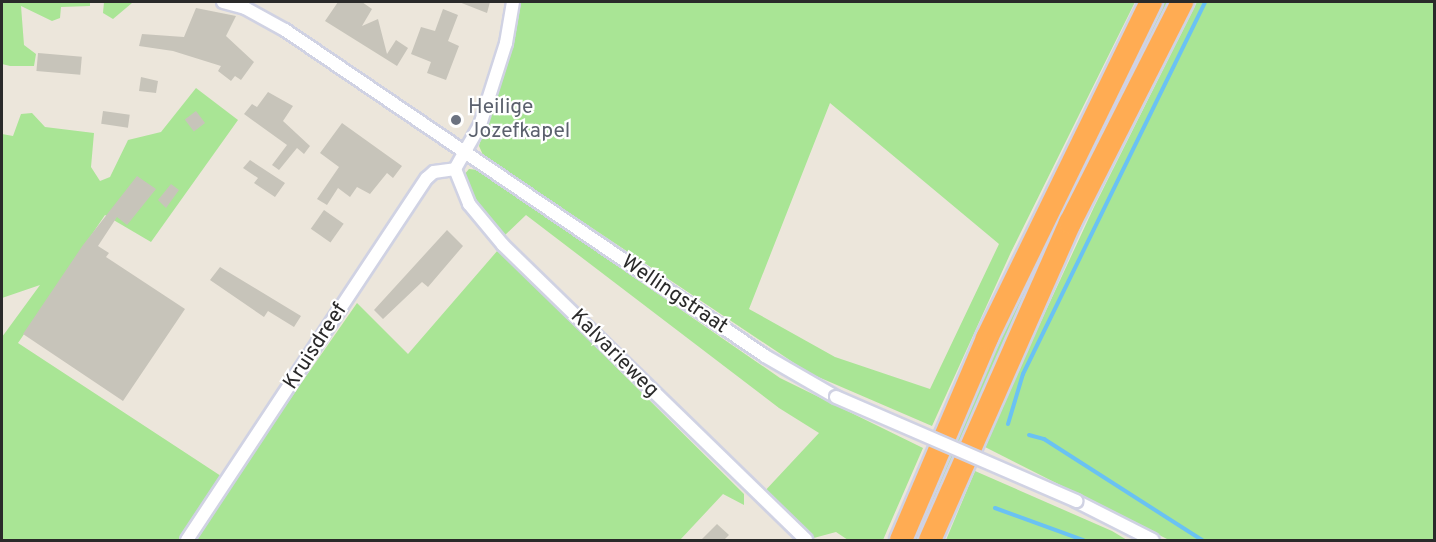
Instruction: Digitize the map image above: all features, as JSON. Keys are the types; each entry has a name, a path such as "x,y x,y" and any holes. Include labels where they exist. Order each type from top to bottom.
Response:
{"highway":[{"path":"901,540 987,338 1151,2"},
{"path":"930,540 1070,223 1182,2"}],"street":[{"name":"Wellingstraat","path":"223,2 265,17 755,350 837,397 1076,501 1153,540"},
{"path":"455,169 480,125 506,43 513,2"},
{"name":"Kruisdreef","path":"187,540 427,178 434,172 455,169"},
{"name":"Kalvarieweg","path":"455,169 469,204 503,245 806,540"}],"green space":[{"path":"2,2 90,2 90,6 61,7 60,18 52,21 21,6 24,45 36,54 34,66 10,66 2,64"},
{"path":"104,2 132,3 113,19 103,13"},
{"path":"520,2 1135,2 1011,252 932,426 809,373 483,155 479,146","holes":["830,103 999,244 930,389 835,357 749,309"]},
{"path":"1162,2 1171,2 1023,304 920,540 911,540 978,381"},
{"path":"1197,2 1434,2 1434,540 1169,540 983,446 1094,207"},
{"path":"196,88 238,120 151,242 105,215 18,343 224,478 182,540 2,540 2,337 40,285 2,298 2,134 13,136 21,114 32,113 45,127 94,133 91,167 100,181 110,177 128,140 161,132"},
{"path":"469,169 478,170 780,378 923,448 883,540 848,540 836,532 810,539 762,494 819,433 779,408 526,215 502,238 475,205 463,176"},
{"path":"498,250 744,494 744,505 723,494 680,540 192,540 357,303 408,354"},
{"path":"975,471 1112,531 1127,540 946,540"}],"building":[{"path":"338,2 362,2 372,9 362,26 378,19 387,54 396,40 408,48 397,66 325,21"},
{"path":"459,2 490,2 487,13"},
{"path":"196,8 236,16 226,36 254,62 241,80 235,76 231,81 218,71 221,66 173,51 139,46 142,34 184,37"},
{"path":"443,9 458,15 448,41 459,46 446,80 427,73 431,62 411,54 421,27 435,31"},
{"path":"38,53 82,57 80,75 36,71"},
{"path":"141,77 158,81 156,93 139,91"},
{"path":"268,92 293,106 283,121 310,146 304,154 297,148 279,170 272,165 287,145 244,114 252,104 257,107"},
{"path":"103,111 130,115 128,128 101,124"},
{"path":"196,111 205,123 194,131 185,119"},
{"path":"342,123 402,166 393,178 387,173 370,194 357,187 350,197 338,188 327,205 317,199 339,167 320,153"},
{"path":"250,160 285,183 275,197 254,183 258,178 243,168"},
{"path":"137,176 156,189 127,225 117,217 98,246 109,253 106,257 185,309 123,401 23,334 83,245"},
{"path":"171,184 179,190 166,208 158,200"},
{"path":"324,210 344,224 330,243 311,229"},
{"path":"447,230 463,246 428,287 422,282 383,319 374,310"},
{"path":"220,267 301,316 294,327 268,311 264,317 210,280"},
{"path":"717,524 729,535 724,540 701,540"}],"waterway":[{"path":"1008,424 1023,374 1205,2"},
{"path":"1029,435 1044,439 1202,540"},
{"path":"995,508 1083,540"}],"place":[{"name":"Heilige Jozefkapel","path":"456,120"}]}
